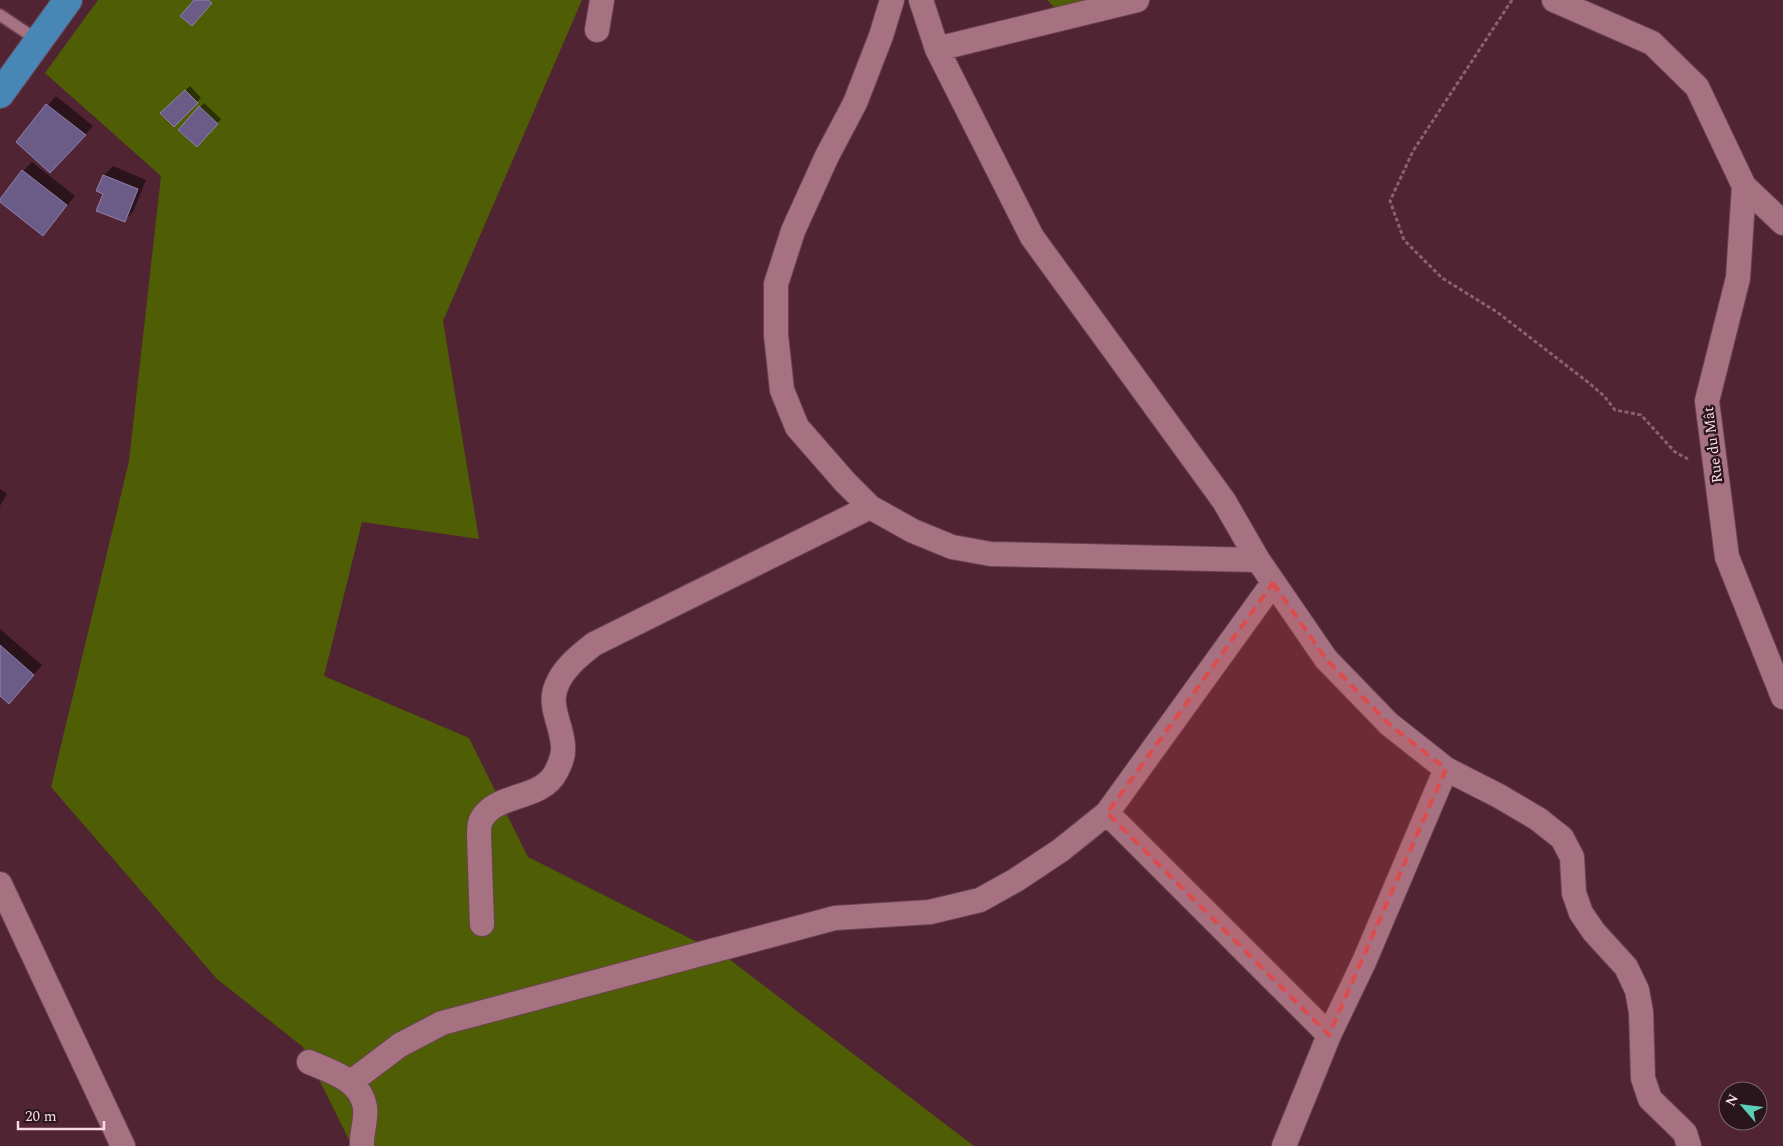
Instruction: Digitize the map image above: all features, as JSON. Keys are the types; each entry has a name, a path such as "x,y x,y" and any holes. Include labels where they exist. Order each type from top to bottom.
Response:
{"main road":[{"path":"0,94 68,0"}],"street":[{"path":"597,30 602,0"},
{"path":"892,0 881,36 855,103 827,156 792,231 776,284 776,335 782,390 797,427 845,482 870,507 913,531 944,544 991,554 1258,560"},
{"path":"921,0 937,49 1032,237 1224,501 1258,560 1326,659 1389,724 1446,769 1499,796 1538,819 1562,838 1572,856 1574,893 1581,913 1594,932 1626,967 1637,990 1641,1012 1643,1078 1650,1099 1685,1133 1689,1146"},
{"path":"937,49 1137,0"},
{"path":"1554,0 1578,4 1652,43 1697,87 1744,186 1783,223"},
{"name":"Rue du Mât","path":"1744,186 1738,278 1707,401 1727,557 1783,697"},
{"path":"482,924 480,822 487,811 496,805 540,788 551,781 561,763 564,747 553,702 555,688 565,670 576,658 594,644 870,507"},
{"path":"351,1082 400,1045 442,1023 835,918 930,912 980,900 1016,880 1061,850 1107,813 1273,582"},
{"path":"1284,1146 1329,1035 1364,962 1446,769"},
{"path":"1107,813 1329,1035"},
{"path":"0,884 123,1146"},
{"path":"309,1062 351,1082 360,1092 365,1107 362,1146"}],"lane":[{"path":"0,15 39,41"}],"path":[{"path":"1512,0 1413,151 1390,201 1404,240 1442,278 1497,312 1589,383 1604,396 1615,410 1641,415 1675,452 1716,474"}],"highlighted area":[{"path":"1273,583 1326,659 1389,724 1446,769 1329,1035 1107,813"}],"green space":[{"path":"98,0 582,0 443,321 479,539 362,522 324,676 469,738 528,857 725,956 974,1146 352,1146 303,1047 217,979 51,787 129,461 161,176 45,73"},
{"path":"1047,0 1096,0 1056,9"}],"building":[{"path":"194,0 208,0 212,3 192,26 180,16"},
{"path":"185,90 198,103 174,127 160,113"},
{"path":"46,104 86,135 50,173 16,142"},
{"path":"199,106 218,124 197,147 178,130"},
{"path":"22,170 67,205 43,236 0,202 0,199"},
{"path":"103,175 138,189 125,222 96,211 103,194 96,191"},
{"path":"0,645 34,675 9,704 0,696"}]}
